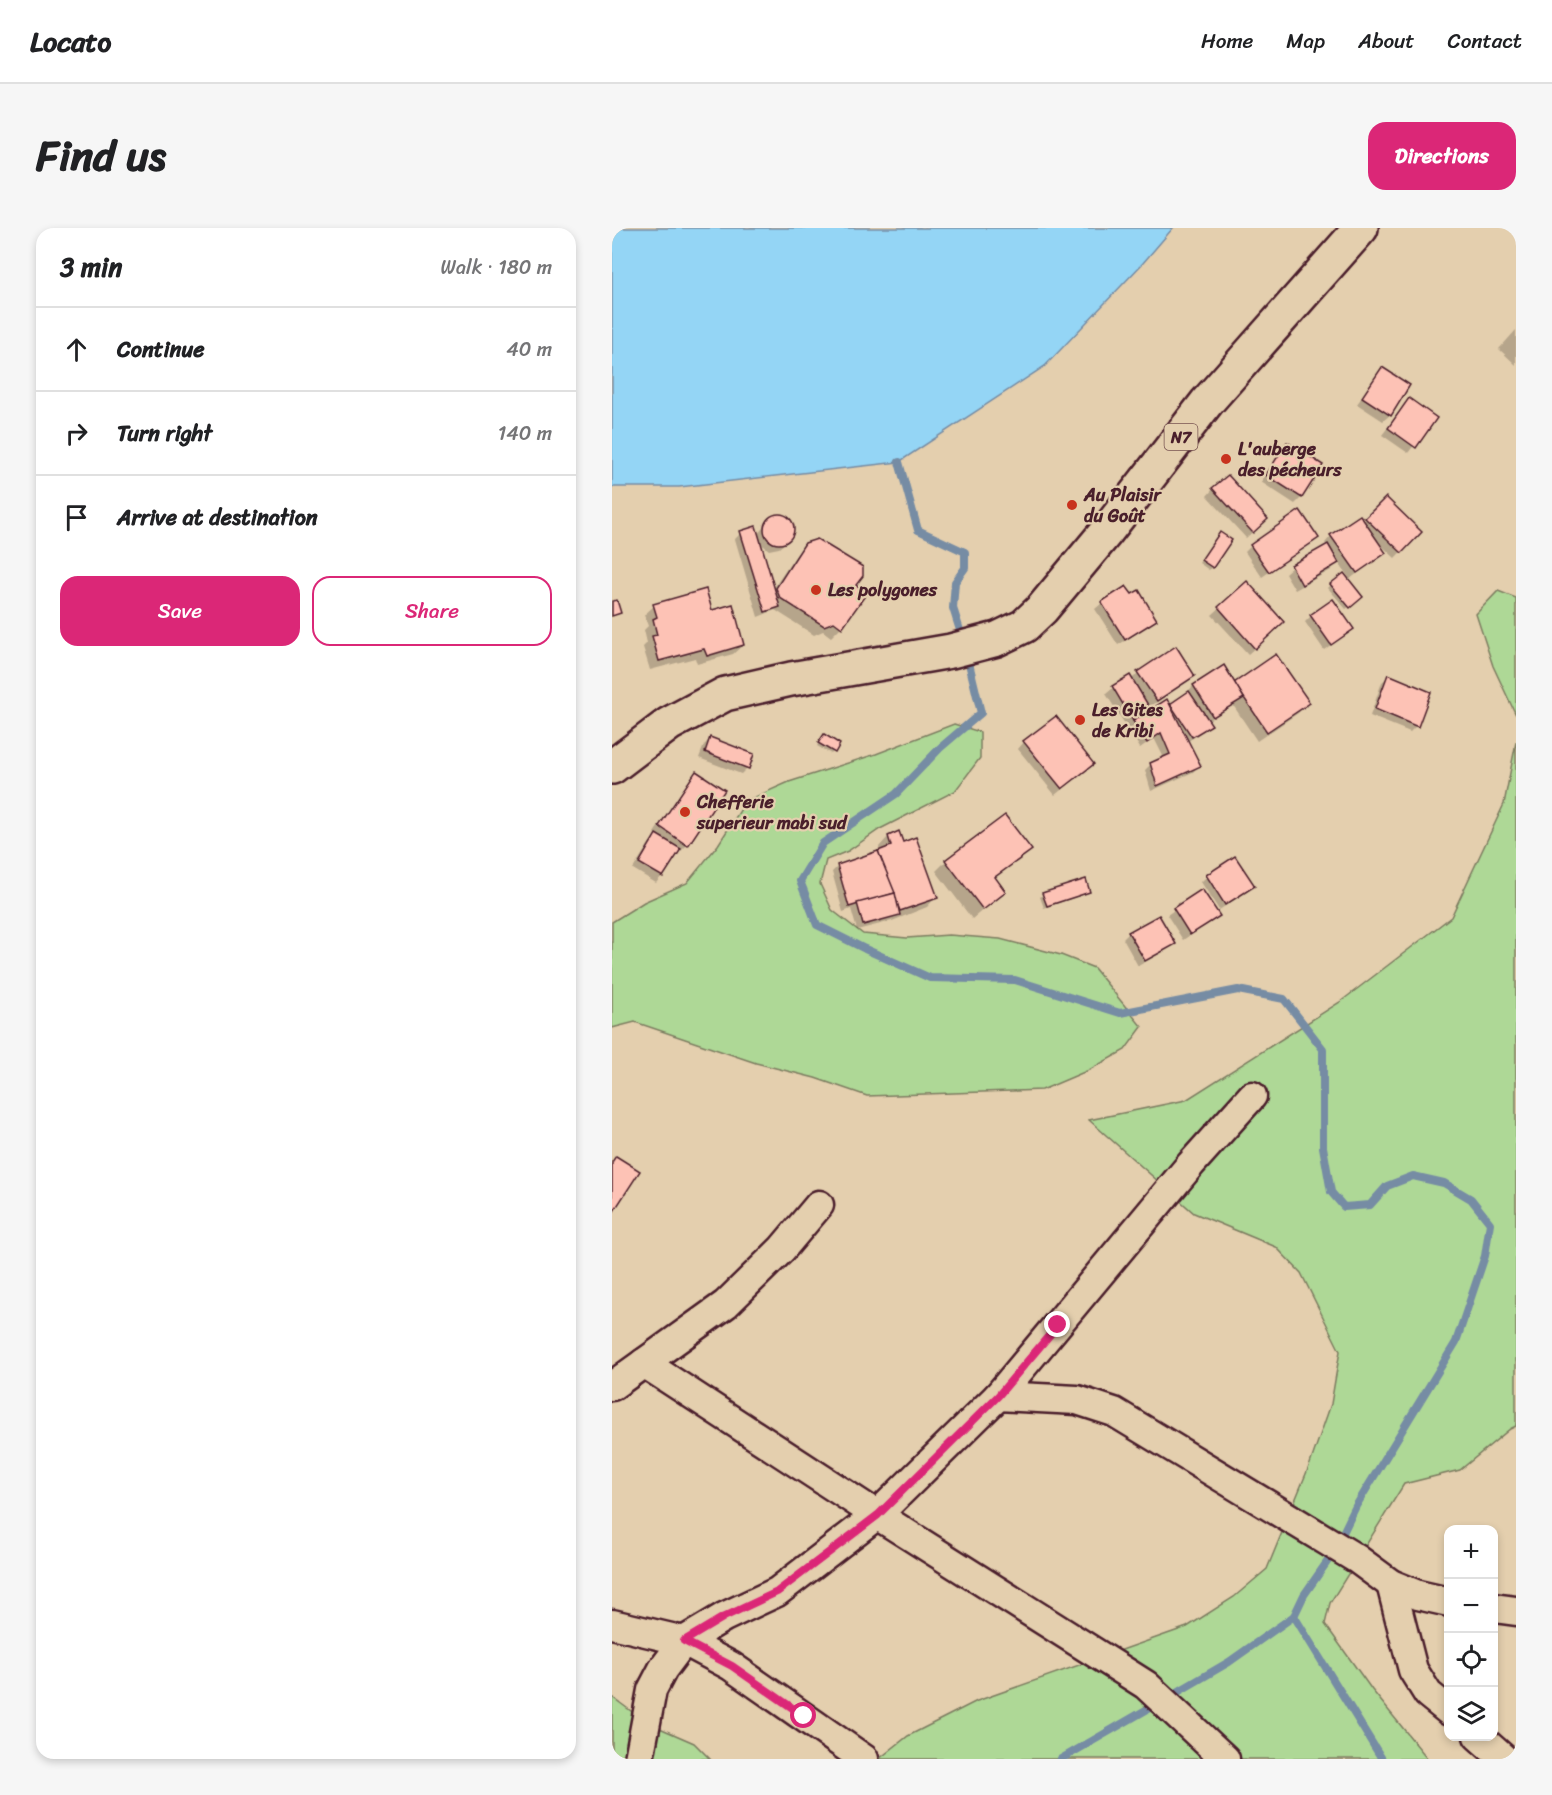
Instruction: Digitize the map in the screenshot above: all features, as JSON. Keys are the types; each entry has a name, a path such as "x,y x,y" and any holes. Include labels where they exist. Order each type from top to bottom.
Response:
{"highway":[{"name":"N7","path":"612,767 669,724 725,694 791,679 951,651 997,639 1024,626 1042,609 1107,531 1208,402 1360,228"}],"street":[{"path":"639,1759 652,1690 663,1669 684,1641 724,1617 777,1592 878,1515 998,1396 1191,1164 1252,1096"},
{"path":"612,1386 726,1305 782,1249 819,1205"},
{"path":"644,1363 1146,1685 1225,1759"},
{"path":"998,1396 1077,1400 1114,1412 1357,1559 1390,1584 1418,1595 1444,1601"},
{"path":"1390,1584 1413,1670 1428,1694 1444,1707"},
{"path":"1498,1609 1516,1611"},
{"path":"612,1624 684,1641 732,1666 864,1759"},
{"path":"1483,1741 1504,1759"}],"green space":[{"path":"1498,591 1516,598 1516,715 1493,666 1476,614"},
{"path":"954,724 980,732 980,758 955,791 880,829 848,851 826,860 820,884 832,910 863,934 907,938 949,935 1000,939 1061,955 1094,968 1142,1027 1125,1050 1089,1070 1042,1090 867,1096 815,1078 756,1063 635,1022 612,1028 612,922 644,902 687,883 718,845 746,801 789,782 876,754"},
{"path":"1516,742 1516,1426 1460,1470 1404,1484 1330,1603 1325,1624 1372,1690 1428,1759 879,1759 908,1736 977,1701 1187,1627 1234,1597 1267,1569 1310,1464 1331,1404 1340,1351 1301,1273 1276,1247 1194,1213 1089,1120 1186,1100 1340,1002 1451,917 1504,804"},
{"path":"612,1697 646,1722 694,1743 710,1759 612,1759"}],"water":[{"path":"612,228 1173,228 1143,263 1045,366 899,462 679,487 612,487"}],"building":[{"path":"1382,367 1410,385 1391,416 1362,397"},
{"path":"1409,398 1437,418 1416,448 1388,428"},
{"path":"1287,442 1323,465 1302,498 1266,475"},
{"path":"1228,475 1268,519 1253,533 1212,488"},
{"path":"1386,497 1422,532 1402,553 1365,518"},
{"path":"1300,510 1319,538 1269,572 1250,545"},
{"path":"779,514 785,515 793,523 793,535 785,543 779,544 773,543 765,535 764,529 765,523 773,515"},
{"path":"1360,515 1386,553 1357,573 1330,535"},
{"path":"756,526 780,607 765,612 740,531"},
{"path":"1220,532 1232,540 1213,568 1201,560"},
{"path":"817,539 863,567 863,576 856,585 867,593 842,628 834,622 824,626 780,598 776,588 805,543"},
{"path":"1328,544 1339,563 1302,585 1291,565"},
{"path":"1344,573 1363,597 1350,608 1330,584"},
{"path":"1247,581 1284,622 1255,649 1218,607"},
{"path":"1126,586 1132,594 1139,590 1157,620 1125,640 1101,602"},
{"path":"706,589 712,610 733,604 744,645 707,656 704,649 659,661 652,636 657,635 653,619 657,617 653,604"},
{"path":"1333,599 1354,629 1331,645 1310,615"},
{"path":"617,600 621,613 612,616 612,601"},
{"path":"1176,646 1195,676 1157,701 1137,672"},
{"path":"1276,654 1310,703 1267,732 1234,683"},
{"path":"1224,665 1244,698 1213,717 1193,685"},
{"path":"1388,674 1431,692 1418,727 1375,709"},
{"path":"1130,675 1151,710 1133,721 1112,686"},
{"path":"1189,691 1212,725 1192,737 1170,704"},
{"path":"1167,699 1201,766 1157,786 1150,763 1170,754 1161,733 1147,743 1133,721"},
{"path":"1056,716 1094,764 1062,789 1023,741"},
{"path":"824,734 840,744 835,753 818,743"},
{"path":"710,737 754,754 749,769 705,752"},
{"path":"696,771 725,790 688,846 659,826"},
{"path":"1005,815 1032,850 995,877 1006,892 983,910 945,860"},
{"path":"899,831 903,842 916,837 938,898 900,911 878,851 891,846 888,836"},
{"path":"656,834 681,849 663,877 639,863"},
{"path":"878,851 895,893 849,907 837,865"},
{"path":"1235,856 1255,886 1225,905 1206,875"},
{"path":"1086,879 1090,892 1047,906 1042,893"},
{"path":"1202,889 1220,916 1190,935 1173,908"},
{"path":"895,893 900,915 863,925 857,903"},
{"path":"1159,915 1176,944 1145,961 1128,932"},
{"path":"616,1156 640,1171 612,1214 612,1162"}],"waterway":[{"path":"899,462 918,530 965,552 965,568 955,582 953,608 963,640"},
{"path":"967,655 981,713 940,748 896,794 823,843 800,881 817,925 930,978 1015,980 1120,1013 1238,990 1284,999 1323,1049 1323,1147 1331,1192 1344,1207 1370,1205 1387,1186 1413,1176 1444,1183 1471,1199 1490,1223 1485,1256 1456,1342 1356,1506 1339,1541"},
{"path":"1169,1697 1229,1662 1294,1616 1304,1595 1334,1552"},
{"path":"1294,1616 1382,1759"},
{"path":"1061,1759 1158,1703"}],"place":[{"name":"L'auberge des pécheurs","path":"1226,459"},
{"name":"Au Plaisir du Goût","path":"1072,505"},
{"name":"Les polygones","path":"816,590"},
{"name":"Les Gites de Kribi","path":"1080,720"},
{"name":"Chefferie superieur mabi sud","path":"685,812"}],"route":[{"path":"804,1716 732,1666 684,1641 724,1617 777,1592 878,1515 998,1396 1058,1325"}]}
